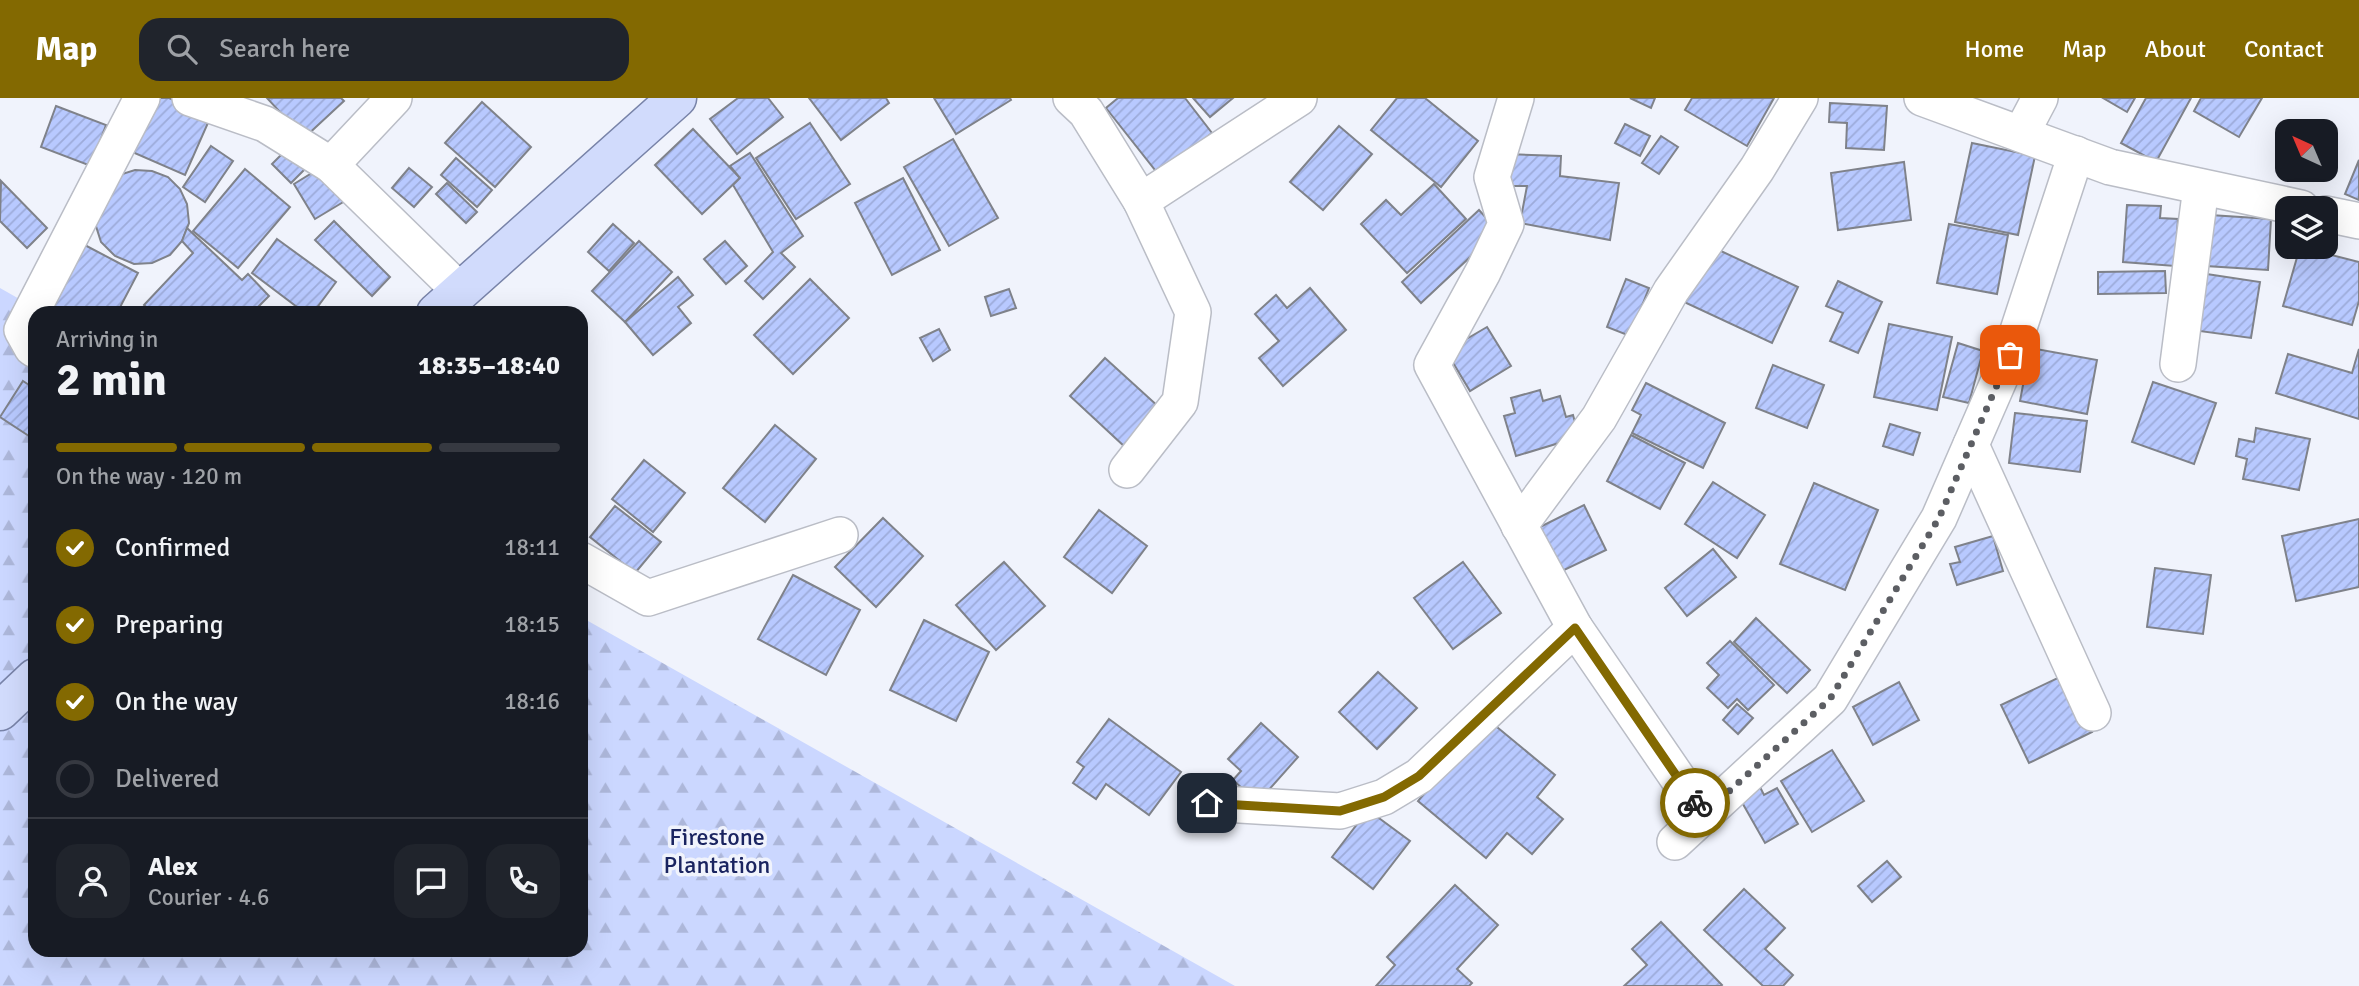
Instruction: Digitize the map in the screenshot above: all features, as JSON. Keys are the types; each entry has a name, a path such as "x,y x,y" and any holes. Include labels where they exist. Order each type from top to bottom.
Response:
{"main road":[{"path":"448,302 677,98"},
{"path":"0,710 28,684"}],"street":[{"path":"34,306 142,98"},
{"path":"190,98 265,124 331,165 448,302"},
{"path":"331,165 394,98"},
{"path":"1141,201 1299,98"},
{"path":"1516,98 1492,177 1506,224 1432,365 1575,628 1703,815"},
{"path":"1519,526 1599,418 1671,291 1757,169 1800,98"},
{"path":"1922,98 2110,167 2275,203"},
{"path":"2021,134 2040,98"},
{"path":"1085,103 1141,201 1192,312 1180,402 1127,470"},
{"path":"1675,842 1830,699 1939,518 2010,355 2076,154"},
{"path":"2178,364 2201,187"},
{"path":"2338,217 2359,221"},
{"path":"28,318 22,330 28,341"},
{"path":"1971,445 2093,713"},
{"path":"588,564 648,598 840,535"},
{"path":"1207,803 1340,811 1384,797 1419,776 1575,628"}],"green space":[{"name":"Firestone Plantation","path":"0,288 32,306 28,306 28,957 588,957 588,621 1235,986 0,986"}],"building":[{"path":"154,98 169,98 211,116 185,175 130,151"},
{"path":"267,98 341,98 344,101 304,138"},
{"path":"738,98 768,98 783,117 737,154 710,119"},
{"path":"809,98 886,98 889,103 841,140"},
{"path":"934,98 1010,98 1011,100 956,134"},
{"path":"1118,98 1185,98 1212,133 1159,175 1106,108"},
{"path":"1193,98 1233,98 1210,117"},
{"path":"1397,98 1425,98 1478,141 1441,187 1371,130"},
{"path":"1630,98 1655,98 1651,108"},
{"path":"1692,98 1774,98 1747,146 1685,110"},
{"path":"2103,98 2135,98 2127,112"},
{"path":"2146,98 2191,98 2156,162 2121,143"},
{"path":"2201,98 2262,98 2239,137 2194,111"},
{"path":"482,102 531,147 495,187 445,143"},
{"path":"1830,103 1887,106 1884,150 1846,148 1847,123 1829,122"},
{"path":"56,106 106,125 91,166 41,147"},
{"path":"810,123 850,184 796,219 756,158"},
{"path":"1625,124 1650,136 1640,156 1615,143"},
{"path":"1339,126 1372,154 1323,210 1290,182"},
{"path":"693,129 740,178 702,214 655,165"},
{"path":"1661,136 1678,147 1659,174 1642,163"},
{"path":"953,139 998,218 949,246 904,167"},
{"path":"1972,143 2035,156 2018,235 1955,222"},
{"path":"211,146 233,161 205,202 183,187"},
{"path":"287,149 306,168 291,183 272,164"},
{"path":"750,153 803,236 781,253 795,267 763,299 745,281 773,252 733,185 740,178 730,166"},
{"path":"1507,154 1561,156 1560,176 1619,183 1610,240 1520,223 1527,186 1506,186"},
{"path":"456,158 492,190 477,207 441,175"},
{"path":"2359,160 2359,200 2345,194"},
{"path":"1904,162 1911,220 1838,230 1831,173"},
{"path":"325,165 345,201 315,219 294,184"},
{"path":"409,168 432,187 414,207 392,188"},
{"path":"245,169 290,207 238,268 193,231"},
{"path":"135,170 152,171 168,177 180,189 187,204 189,223 182,241 170,255 152,263 134,264 115,256 101,242 95,223 119,175"},
{"path":"903,178 940,250 892,275 855,203"},
{"path":"1,181 47,228 27,248 0,221"},
{"path":"447,183 477,212 466,223 436,194"},
{"path":"1434,184 1466,219 1407,273 1361,224 1386,200 1401,215"},
{"path":"2127,205 2161,206 2160,218 2178,219 2175,266 2123,262"},
{"path":"1479,210 1498,231 1421,303 1402,282"},
{"path":"2210,215 2271,219 2268,270 2206,266"},
{"path":"334,221 390,277 372,296 315,240"},
{"path":"613,224 634,243 609,271 588,252"},
{"path":"1949,224 2008,235 1997,294 1937,283"},
{"path":"187,228 242,280 248,274 269,296 259,306 145,306 193,253 182,241"},
{"path":"277,239 336,282 318,306 296,306 252,273"},
{"path":"639,241 672,272 625,322 592,291"},
{"path":"725,241 747,266 726,284 704,259"},
{"path":"79,242 138,273 121,306 45,306"},
{"path":"1708,245 1798,287 1772,343 1682,301"},
{"path":"2338,257 2359,262 2359,301 2352,325 2283,306 2297,259 2338,259"},
{"path":"2165,271 2166,293 2098,294 2098,272"},
{"path":"2200,273 2260,282 2251,338 2192,330"},
{"path":"678,277 693,295 678,307 691,323 653,355 625,322"},
{"path":"810,279 849,318 793,374 754,335"},
{"path":"1626,279 1649,288 1630,336 1607,327"},
{"path":"1838,281 1882,302 1858,353 1830,341 1843,313 1826,306"},
{"path":"1310,288 1346,330 1283,386 1259,358 1279,341 1255,314 1276,295 1287,308"},
{"path":"1009,289 1016,308 991,316 985,297"},
{"path":"1889,324 1952,337 1937,410 1874,397"},
{"path":"1487,327 1511,366 1470,391 1446,351"},
{"path":"939,329 950,350 933,361 920,338"},
{"path":"1958,343 1983,351 1969,403 1943,397"},
{"path":"2030,348 2097,360 2087,414 2020,401"},
{"path":"2359,349 2359,419 2276,393 2288,354 2352,373"},
{"path":"1105,358 1160,408 1125,447 1070,396"},
{"path":"1773,365 1824,385 1807,428 1756,408"},
{"path":"23,381 28,384 28,435 0,417"},
{"path":"2153,382 2216,403 2194,464 2132,442"},
{"path":"1646,383 1725,423 1703,468 1632,433 1641,415 1632,410"},
{"path":"1540,390 1543,401 1560,396 1566,417 1573,415 1579,437 1516,456 1504,416 1515,413 1511,398"},
{"path":"2015,413 2087,421 2080,472 2009,463"},
{"path":"1890,424 1920,433 1913,455 1883,446"},
{"path":"775,425 816,459 765,522 723,488"},
{"path":"2256,428 2310,439 2299,490 2243,479 2247,459 2236,456 2239,439 2254,442"},
{"path":"1631,435 1685,463 1660,509 1607,481"},
{"path":"644,460 685,493 653,532 612,499"},
{"path":"1713,482 1765,515 1737,558 1685,524"},
{"path":"1814,483 1878,510 1845,590 1780,564"},
{"path":"1584,505 1606,550 1560,572 1538,528"},
{"path":"615,506 661,542 635,573 590,537"},
{"path":"1099,510 1147,546 1112,593 1064,557"},
{"path":"883,518 923,556 876,607 835,567"},
{"path":"2359,519 2359,587 2296,601 2282,536"},
{"path":"1993,536 2003,571 1957,585 1950,564 1960,562 1955,547"},
{"path":"1713,549 1736,577 1687,616 1665,588"},
{"path":"1004,562 1045,606 996,650 956,605"},
{"path":"1463,562 1501,613 1453,649 1414,598"},
{"path":"2155,568 2211,575 2203,634 2147,627"},
{"path":"793,575 860,610 826,675 758,639"},
{"path":"1756,618 1810,670 1787,693 1734,642"},
{"path":"924,620 989,652 956,721 890,690"},
{"path":"1730,641 1774,685 1748,710 1737,699 1728,708 1707,688 1719,675 1707,663"},
{"path":"1378,672 1417,708 1377,749 1339,712"},
{"path":"2064,675 2092,732 2029,763 2001,705"},
{"path":"1899,682 1919,720 1873,745 1853,707"},
{"path":"1737,704 1753,718 1738,734 1723,720"},
{"path":"1486,718 1555,775 1537,797 1563,819 1532,854 1507,833 1486,858 1418,801"},
{"path":"1109,719 1181,772 1149,815 1106,784 1096,799 1073,783 1084,767 1077,762"},
{"path":"1261,723 1298,757 1266,793 1255,800 1233,780 1241,771 1228,759"},
{"path":"1832,750 1864,801 1812,832 1781,781"},
{"path":"1759,785 1764,795 1777,788 1798,824 1765,843 1739,797"},
{"path":"1368,810 1410,841 1373,889 1332,857"},
{"path":"1887,861 1901,877 1872,902 1858,886"},
{"path":"1455,885 1498,925 1457,969 1472,983 1469,986 1376,986 1395,965 1387,957"},
{"path":"1744,889 1785,928 1765,949 1793,975 1783,986 1763,986 1704,930"},
{"path":"1661,922 1721,986 1624,986 1647,965 1632,949"}],"way so far":[{"path":"1695,803 1703,815 1830,699 1939,518 2010,355"}],"route":[{"path":"1207,803 1340,811 1384,797 1419,776 1575,628 1695,803"}]}
